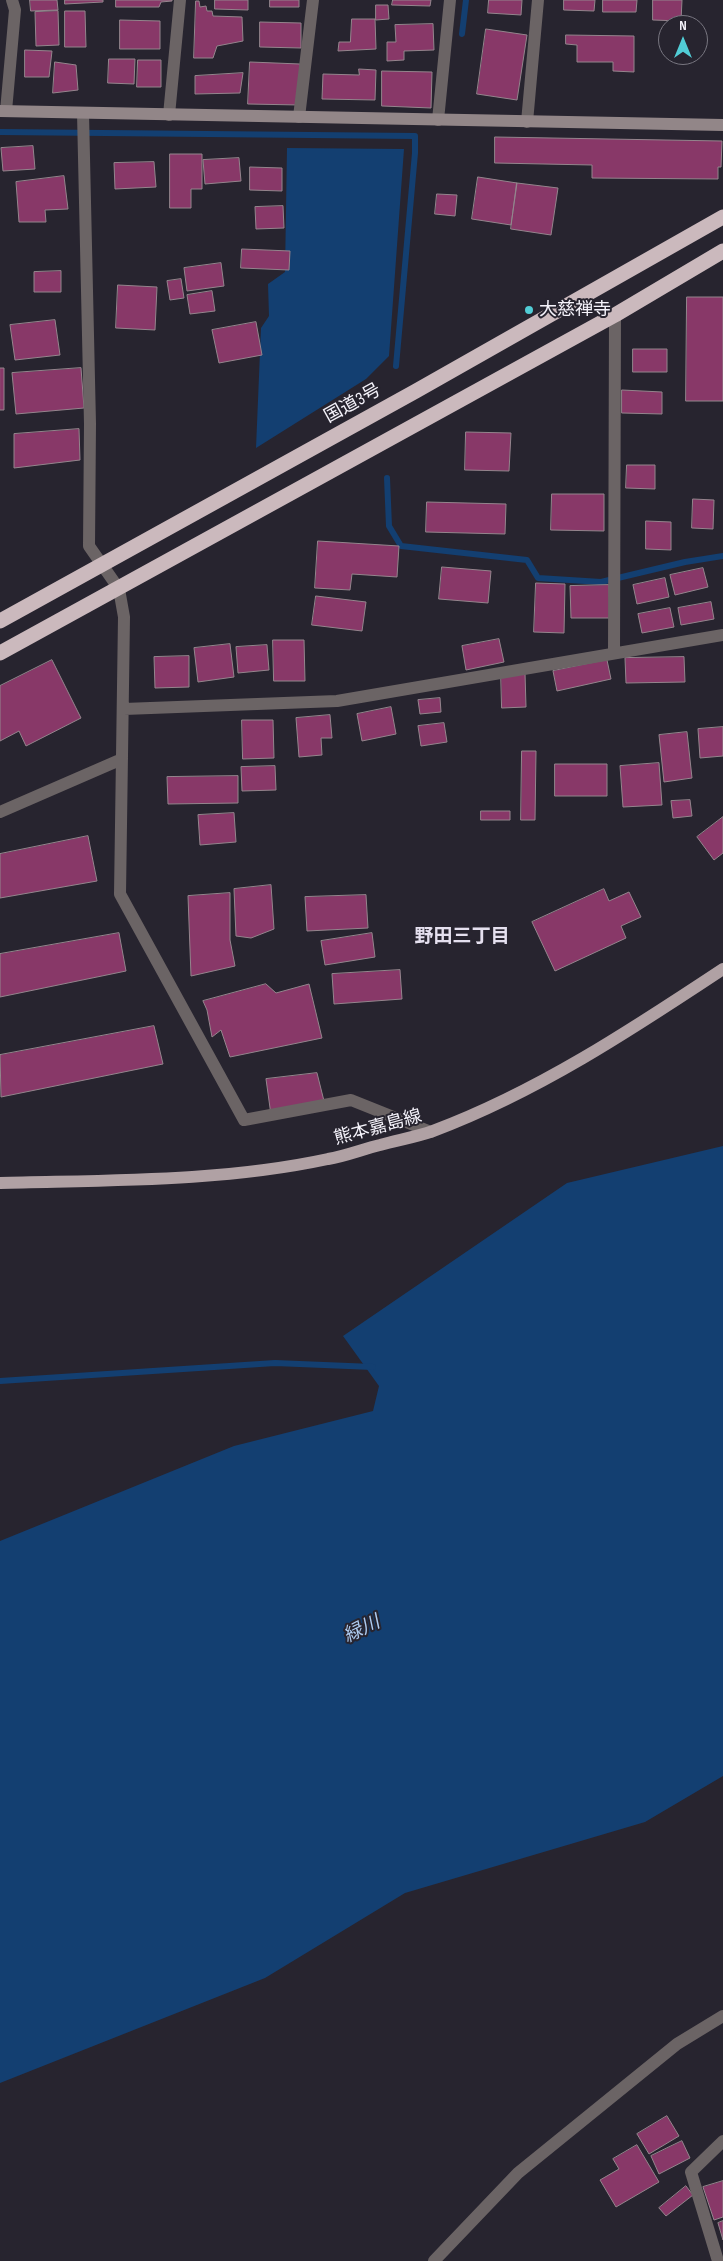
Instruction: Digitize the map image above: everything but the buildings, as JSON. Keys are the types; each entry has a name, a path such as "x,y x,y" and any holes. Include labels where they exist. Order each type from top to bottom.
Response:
{"highway":[{"name":"国道3号","path":"0,621 103,566 723,217"},
{"path":"0,653 119,590 615,315 723,251"}],"main road":[{"name":"熊本嘉島線","path":"0,1183 153,1179 257,1171 329,1159 431,1132 479,1112 548,1078 653,1015 723,968"}],"street":[{"path":"12,0 15,10 3,111 527,122 723,124"},
{"path":"169,115 180,0"},
{"path":"300,117 313,0"},
{"path":"438,120 450,0"},
{"path":"527,122 538,0"},
{"path":"83,113 90,424 89,546 119,590 124,617 120,894 244,1120 351,1100 431,1132"},
{"path":"614,652 615,315"},
{"path":"124,709 337,701 614,652 723,635"},
{"path":"0,812 122,759"},
{"path":"434,2261 518,2173 677,2044 721,2019"},
{"path":"718,2261 690,2172 723,2140"}],"water":[{"path":"287,148 404,149 389,356 366,379 256,448 261,328 269,316 268,284 285,272"},
{"name":"緑川","path":"723,1146 723,1776 645,1822 405,1893 265,1978 0,2083 0,1541 234,1446 373,1411 379,1386 343,1336 567,1183"}],"waterway":[{"path":"462,34 466,0"},
{"path":"0,132 415,136 396,366"},
{"path":"387,478 389,526 401,546 527,560 538,578 601,582 685,562 723,556"},
{"path":"0,1381 275,1363 373,1367"}],"place":[{"name":"大慈禅寺","path":"529,310"}],"district":[{"name":"野田三丁目","path":"462,937"}]}
